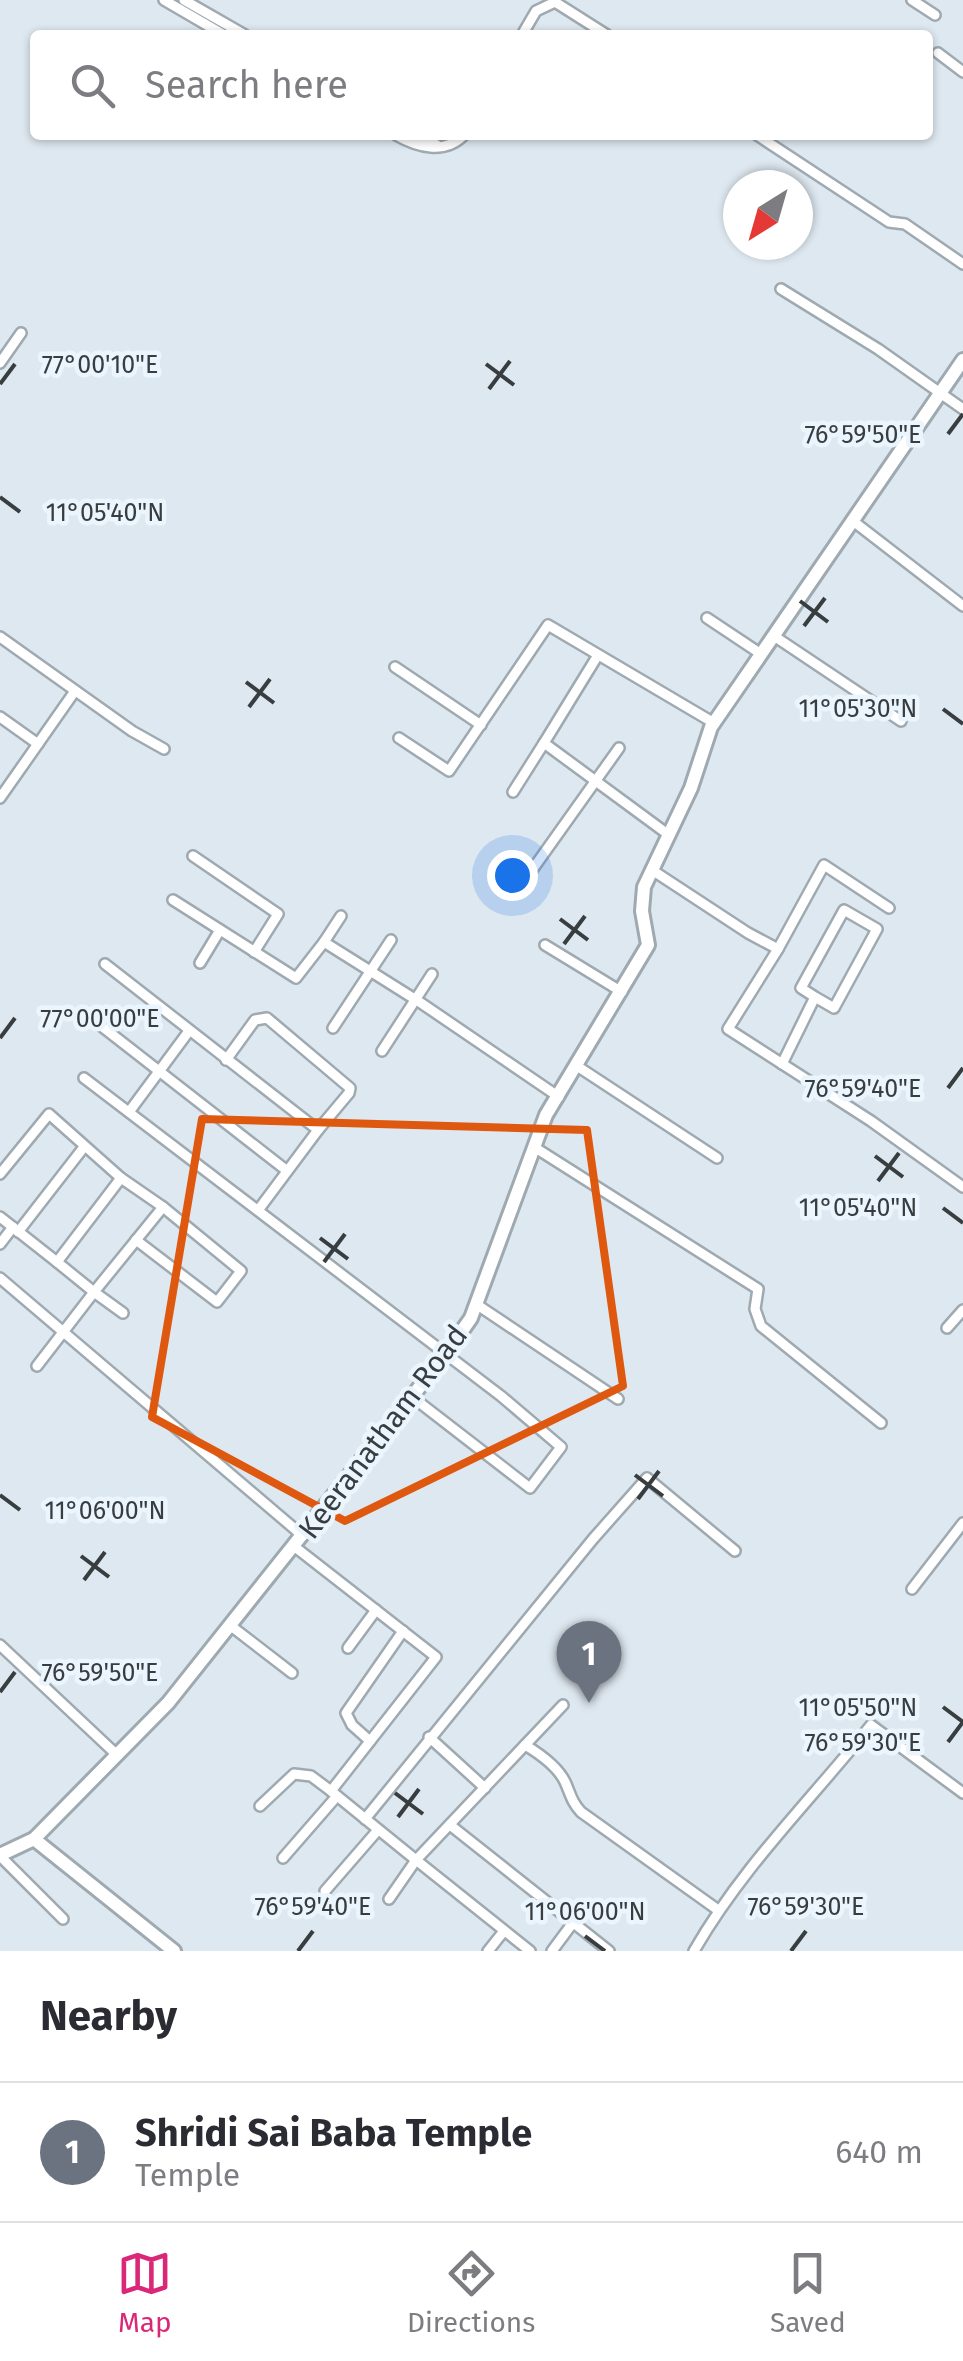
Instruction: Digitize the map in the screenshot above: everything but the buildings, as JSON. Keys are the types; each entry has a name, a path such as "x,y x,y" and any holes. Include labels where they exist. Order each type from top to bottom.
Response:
{"street":[{"path":"164,0 215,30"},
{"path":"184,0 236,30"},
{"path":"912,0 935,15"},
{"path":"525,30 536,11 552,2 599,30"},
{"path":"938,54 963,72"},
{"path":"406,140 421,147 459,140"},
{"path":"427,140 439,146"},
{"path":"766,140 889,222 905,224 963,264"},
{"path":"781,288 963,409"},
{"path":"0,363 21,334"},
{"name":"Keeranatham Road","path":"0,1856 34,1839 168,1703 299,1542 470,1318 546,1114 648,945 642,911 644,887 691,788 714,722 963,360"},
{"path":"853,521 963,606"},
{"path":"707,618 761,654"},
{"path":"398,738 449,771 548,625 714,722"},
{"path":"774,636 901,721"},
{"path":"0,637 164,750"},
{"path":"513,792 598,655"},
{"path":"396,667 480,724"},
{"path":"1,792 75,691"},
{"path":"0,717 38,744"},
{"path":"544,744 669,835"},
{"path":"524,880 619,748"},
{"path":"194,856 276,912 278,916 254,952"},
{"path":"888,908 824,866 728,1028 963,1187"},
{"path":"652,870 748,934 778,948"},
{"path":"173,900 299,978 341,916"},
{"path":"844,910 877,929 834,1008 815,998 800,988 844,910"},
{"path":"200,963 220,930"},
{"path":"333,1028 391,940"},
{"path":"324,942 559,1097"},
{"path":"545,945 622,992"},
{"path":"105,964 318,1130"},
{"path":"382,1051 432,974"},
{"path":"782,1064 815,998"},
{"path":"91,1018 286,1170"},
{"path":"226,1060 255,1020 267,1018 350,1088 259,1209"},
{"path":"130,1112 188,1031"},
{"path":"577,1066 717,1158"},
{"path":"84,1078 502,1396 561,1448 530,1488 411,1396"},
{"path":"0,1174 49,1114 84,1148 241,1271 217,1302 136,1240"},
{"path":"534,1147 758,1288 755,1309 761,1326 881,1423"},
{"path":"0,1244 84,1148"},
{"path":"57,1262 121,1178"},
{"path":"37,1366 163,1207"},
{"path":"0,1217 123,1313"},
{"path":"0,1278 376,1610 436,1657 283,1858"},
{"path":"476,1304 618,1399"},
{"path":"947,1328 963,1310"},
{"path":"365,1818 614,1513 648,1478 735,1551"},
{"path":"912,1588 963,1523"},
{"path":"954,1536 963,1544"},
{"path":"348,1648 376,1610"},
{"path":"231,1626 292,1674"},
{"path":"370,1740 352,1725 346,1713 403,1631"},
{"path":"0,1645 116,1754"},
{"path":"389,1900 416,1860 563,1705"},
{"path":"694,1951 718,1910 778,1832 871,1725 963,1793"},
{"path":"429,1737 485,1788"},
{"path":"525,1745 547,1760 562,1777 581,1812 718,1910"},
{"path":"260,1806 294,1774 311,1776 530,1951"},
{"path":"450,1825 608,1951"},
{"path":"325,1890 378,1830"},
{"path":"34,1839 174,1951"},
{"path":"0,1856 64,1919"},
{"path":"552,1951 572,1924"},
{"path":"488,1951 504,1930"}],"highlighted area":[{"path":"202,1119 587,1130 623,1386 345,1521 152,1417"}],"place":[{"name":"Shridi Sai Baba Temple","path":"589,1703"}]}
